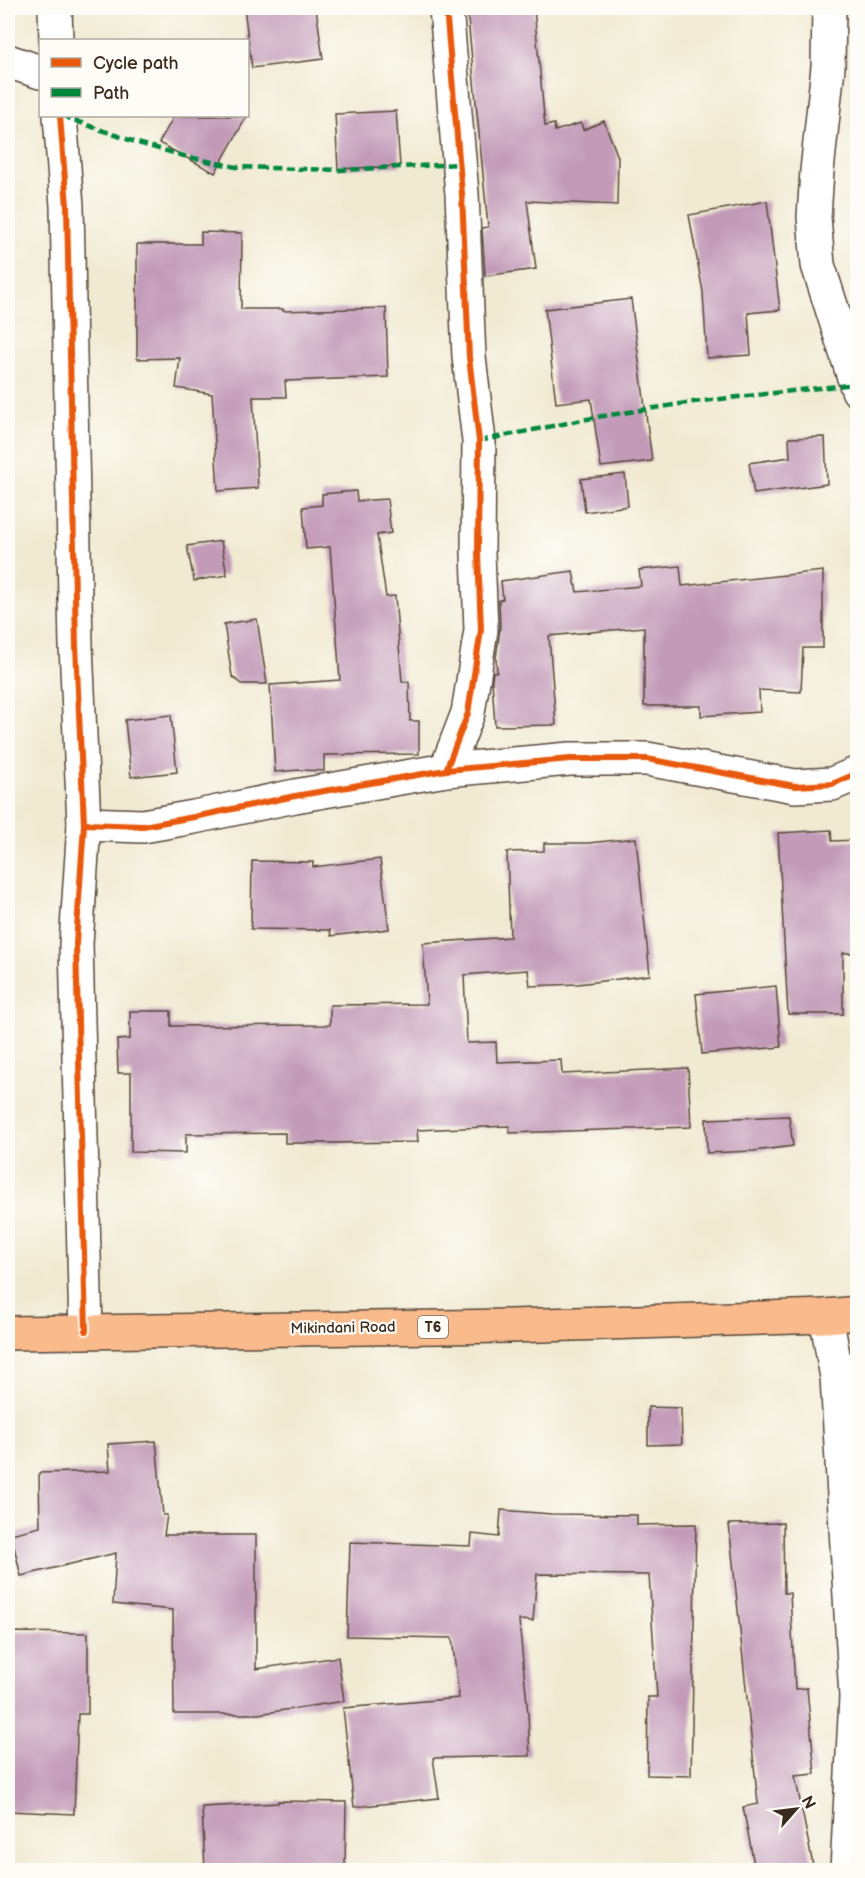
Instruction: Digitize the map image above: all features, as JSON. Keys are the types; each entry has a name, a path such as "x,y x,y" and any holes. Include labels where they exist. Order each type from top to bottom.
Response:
{"highway":[{"name":"Mikindani Road","path":"8,1333 512,1326 842,1314"}],"street":[{"path":"55,8 56,39"},
{"path":"446,8 462,194 469,357 479,441 478,553 481,630 468,713 446,770"},
{"path":"829,8 828,67 814,217 818,265 857,386"},
{"path":"8,61 39,72"},
{"path":"60,117 67,206 76,646 84,824 76,944 86,1331"},
{"path":"84,824 143,826 295,796 446,770 570,759 647,759 795,786 832,784 858,773"},
{"path":"842,1314 837,1377 856,1697 846,1870"}],"building":[{"path":"244,8 316,8 323,59 252,68"},
{"path":"467,8 534,8 545,126 554,124 555,131 581,123 583,130 604,121 618,157 617,205 527,201 536,269 485,276 482,228 488,227"},
{"path":"396,111 400,166 338,169 335,114"},
{"path":"173,117 246,117 215,173 159,143"},
{"path":"767,201 780,310 748,313 751,355 707,358 703,292 689,215"},
{"path":"201,232 242,233 241,309 283,309 283,311 386,308 388,377 285,381 286,397 253,397 258,488 218,491 212,394 176,388 180,358 137,359 137,244 201,244"},
{"path":"631,299 652,461 601,467 591,399 556,403 545,309"},
{"path":"825,437 827,484 754,494 749,463 790,457 789,438"},
{"path":"625,474 628,506 585,512 581,479"},
{"path":"356,491 357,501 387,499 391,533 377,535 386,597 395,596 402,682 409,682 410,721 419,721 419,754 324,755 324,771 275,772 270,685 340,680 330,547 306,549 303,507 322,505 322,494"},
{"path":"221,541 227,575 194,581 187,546"},
{"path":"680,566 682,586 823,571 823,648 803,648 801,692 759,690 760,712 701,716 701,706 644,706 644,627 549,636 556,725 495,726 492,681 493,672 497,672 496,658 500,629 499,600 503,599 501,581 573,571 577,592 641,586 639,570"},
{"path":"257,619 267,684 241,684 232,676 224,624"},
{"path":"171,715 177,772 131,777 125,720"},
{"path":"831,830 832,841 858,840 858,953 843,953 843,1014 788,1014 778,833"},
{"path":"636,838 650,975 578,984 530,986 528,970 464,975 467,1043 496,1042 497,1062 561,1060 562,1074 688,1068 691,1127 509,1133 509,1126 417,1130 418,1142 285,1143 285,1133 186,1134 186,1153 131,1152 131,1073 118,1073 117,1040 130,1039 130,1011 171,1011 171,1026 330,1025 330,1005 427,1004 423,943 510,937 507,852 544,851 544,843 588,843"},
{"path":"380,859 389,929 331,936 330,930 251,929 252,861 313,862 313,867"},
{"path":"776,986 781,1047 702,1054 696,994"},
{"path":"789,1116 793,1146 754,1151 707,1153 706,1119"},
{"path":"648,1407 681,1408 682,1444 648,1445"},
{"path":"156,1441 163,1515 167,1515 164,1535 256,1535 256,1669 338,1657 344,1701 258,1714 174,1714 173,1610 113,1604 116,1553 21,1576 11,1534 40,1527 39,1473 110,1471 108,1444"},
{"path":"501,1510 551,1514 637,1515 637,1525 696,1524 691,1776 647,1775 648,1697 657,1697 649,1575 537,1574 533,1621 519,1620 530,1756 433,1758 439,1798 354,1807 343,1708 459,1698 452,1638 347,1636 350,1542 471,1546 472,1534 499,1537"},
{"path":"783,1523 784,1593 790,1593 795,1689 807,1688 815,1774 795,1776 814,1870 755,1870 743,1807 758,1804 729,1524"},
{"path":"8,1632 88,1633 88,1714 78,1714 74,1814 8,1811"},
{"path":"278,1801 346,1802 345,1870 205,1870 202,1807 278,1803"}],"marked path":[{"path":"65,117 138,143 236,167 339,170 459,164"},
{"path":"479,441 597,417 693,402 856,384"}],"cycle path":[{"path":"446,8 462,194 469,357 479,441 478,553 481,630 468,713 446,770"},
{"path":"60,117 67,206 76,646 84,824 76,944 86,1331"},
{"path":"84,824 143,826 295,796 446,770 570,759 647,759 795,786 832,784 858,773"}]}
